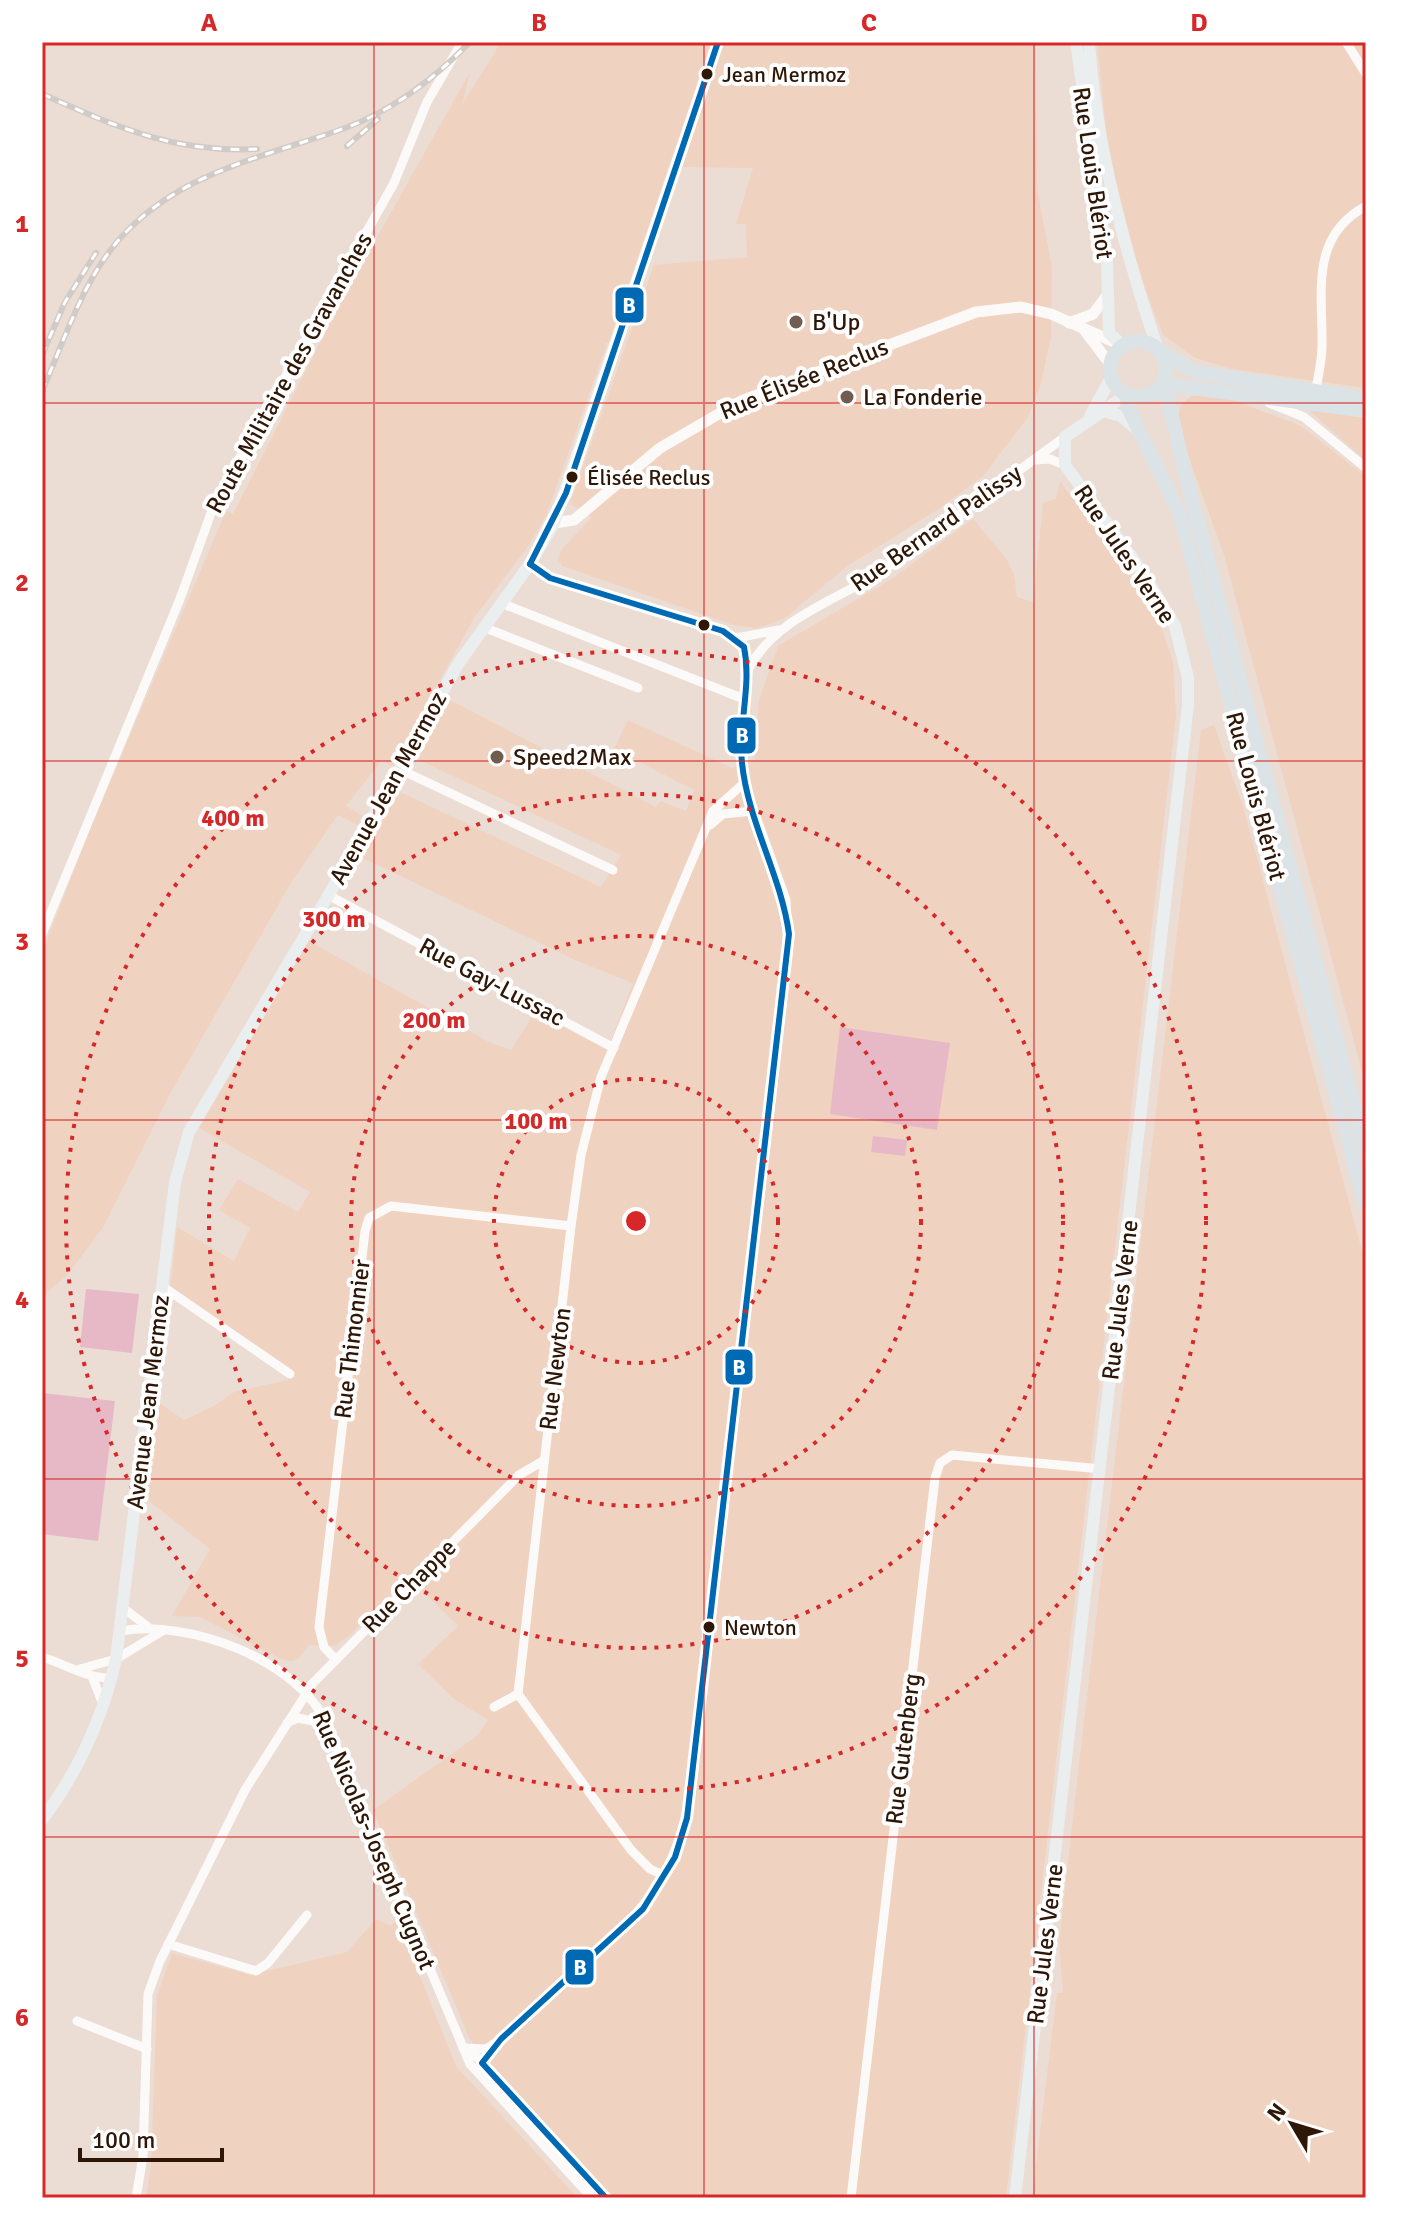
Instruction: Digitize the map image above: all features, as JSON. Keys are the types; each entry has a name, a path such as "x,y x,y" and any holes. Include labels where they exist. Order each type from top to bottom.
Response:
{"main road":[{"name":"Avenue Jean Mermoz","path":"42,1820 65,1789 112,1678 121,1631 175,1182 189,1132 483,627 530,564 554,523 718,42"},
{"name":"Rue Louis Blériot","path":"1076,42 1107,259 1109,333 1121,346"},
{"name":"Rue Louis Blériot","path":"1089,42 1099,141 1128,260 1159,350"},
{"path":"1366,399 1195,372 1136,340 1121,346 1111,371 1126,395 1144,397 1160,387 1212,388 1366,411"},
{"path":"1159,350 1166,364 1160,387"},
{"name":"Rue Bernard Palissy","path":"1088,419 1111,371"},
{"name":"Rue Louis Blériot","path":"1160,387 1167,395 1189,489 1366,1150"},
{"path":"1189,489 1177,419 1178,403 1182,397 1212,388"},
{"name":"Rue Louis Blériot","path":"1126,395 1128,408 1179,512 1366,1207"},
{"name":"Rue Bernard Palissy","path":"1065,437 1126,395"},
{"path":"1103,411 1121,416 1144,437"},
{"name":"Rue Jules Verne","path":"1015,2198 1186,734 1188,678 1183,651 1163,602 1065,465 1065,437"}],"street":[{"name":"Route Militaire des Gravanches","path":"42,934 180,599 215,502 394,183 427,102 462,42"},
{"path":"1346,42 1366,74"},
{"path":"1316,390 1322,350 1321,263 1334,233 1366,206"},
{"path":"1069,323 1093,314 1108,294"},
{"name":"Rue Élisée Reclus","path":"554,523 574,520 660,448 741,401 976,312 1021,307 1082,327 1121,346"},
{"path":"1082,327 1111,371"},
{"path":"1212,388 1304,417 1366,468"},
{"name":"Rue Bernard Palissy","path":"748,671 758,651 779,630 882,570 1065,437"},
{"path":"1032,460 1050,459 1065,465"},
{"name":"Rue Bernard Palissy","path":"530,564 550,578 736,638 779,630"},
{"path":"501,603 744,699"},
{"path":"483,627 638,688"},
{"path":"463,2048 486,2049 501,2039 628,1925 653,1897 683,1831 788,954 786,900 744,783 741,729 748,671 744,647 736,638"},
{"path":"399,769 613,870"},
{"name":"Rue Newton","path":"518,1694 571,1226 590,1114 614,1048 705,831 717,806 744,783"},
{"path":"705,831 723,814 753,811"},
{"name":"Rue Gay-Lussac","path":"328,895 614,1048"},
{"name":"Rue Thimonnier","path":"336,1660 324,1647 319,1627 363,1247 369,1218 391,1206 571,1226"},
{"path":"162,1286 290,1374"},
{"name":"Rue Gutenberg","path":"851,2198 935,1478 940,1463 952,1455 963,1455 1101,1469"},
{"name":"Rue Chappe","path":"136,2198 143,2156 148,1994 168,1944 245,1790 307,1692 519,1475 543,1461"},
{"name":"Rue Nicolas-Joseph Cugnot","path":"123,1608 147,1626 191,1631 215,1639 292,1679 307,1692 327,1724 470,2064 592,2198"},
{"name":"Rue Nicolas-Joseph Cugnot","path":"121,1631 147,1626"},
{"path":"80,1669 116,1659 164,1630"},
{"path":"42,1657 80,1669 93,1679 103,1704"},
{"path":"93,1679 112,1678"},
{"path":"494,1707 518,1694 631,1850 650,1869 665,1876"},
{"path":"287,1723 298,1718 327,1724"},
{"path":"168,1944 256,1971 268,1963 307,1915"},
{"path":"77,2021 147,2049"},
{"path":"482,2063 501,2039"},
{"name":"Rue Nicolas-Joseph Cugnot","path":"463,2048 482,2063 606,2198"}],"shaded area":[{"path":"501,42 1036,42 1037,189 1052,268 1051,337 1040,387 1028,417 983,476 937,510 846,567 785,618 770,624 758,628 734,625 562,566 558,559 562,549 592,517 570,504 654,265 747,257 746,224 736,224 753,168 677,167 616,346 595,339 607,344 546,516 529,545 474,618 392,766 382,760 346,806 362,815 358,825 338,815 292,881 171,1092 102,1229 68,1274 42,1297 42,954 87,836 226,511 233,514 340,303 470,72 462,105"},
{"path":"1097,42 1366,42 1366,388 1232,369 1195,358 1163,335 1140,276 1108,150"},
{"path":"1203,394 1228,398 1301,426 1366,477 1366,1087 1224,555 1176,422 1181,405 1191,396"},
{"path":"1308,409 1366,418 1366,461"},
{"path":"1060,481 1155,609 1173,662 1176,716 1006,2198 613,2198 501,2079 470,2039 373,1810 478,1735 488,1720 454,1699 418,1664 458,1626 408,1577 349,1636 334,1646 309,1645 298,1659 291,1661 281,1659 200,1617 172,1616 210,1549 144,1497 155,1400 184,1420 214,1406 234,1392 288,1380 290,1374 170,1291 177,1227 234,1261 250,1228 219,1210 238,1179 298,1212 310,1192 199,1128 309,941 489,1042 511,1050 535,1012 607,1050 633,983 575,960 359,856 394,789 601,887 621,855 413,757 446,698 656,807 661,801 686,811 694,790 614,749 628,720 732,768 755,760 759,700 778,646 893,578 973,519 1007,560 1014,575 1017,597 1033,602 1043,503 1056,499"},
{"path":"1214,725 1244,809 1366,1266 1366,2198 1032,2198 1057,1993 1063,1993 1059,1943 1201,730"},
{"path":"840,1027 950,1043 937,1130 830,1114"},
{"path":"873,1136 907,1140 905,1156 871,1152"},
{"path":"86,1289 139,1294 132,1353 80,1347"},
{"path":"42,1393 115,1401 98,1541 42,1534"},
{"path":"376,1919 391,1926 397,1919 456,2066 578,2198 146,2198 151,2166 157,1996 172,1953 250,1975 347,1952"}],"railway":[{"path":"42,391 78,306 99,266 127,231 150,210 202,179 230,167 363,121 397,103 428,81 470,42"},
{"path":"42,94 121,127 172,142 199,147 257,149"},
{"path":"347,146 378,119"},
{"path":"42,355 65,302 96,253"}],"transit line":[{"name":"B","path":"530,564 566,493 718,42"},
{"name":"B","path":"530,564 550,578 723,631 744,647 746,676 741,748 745,785 779,891 789,934 687,1818 675,1857 643,1909 501,2039 482,2063 606,2198"}],"place":[{"name":"Jean Mermoz","path":"707,74"},
{"name":"B'Up","path":"796,322"},
{"name":"La Fonderie","path":"847,397"},
{"name":"Élisée Reclus","path":"572,477"},
{"name":"Speed2Max","path":"497,757"},
{"name":"Newton","path":"709,1627"}]}
